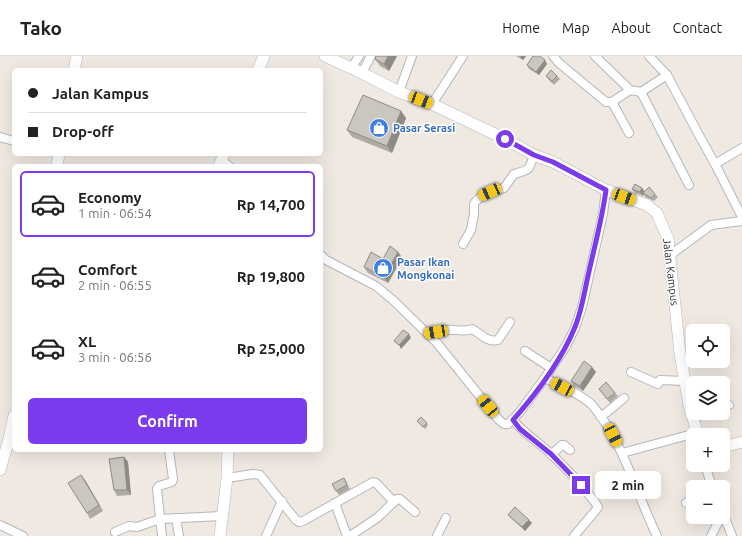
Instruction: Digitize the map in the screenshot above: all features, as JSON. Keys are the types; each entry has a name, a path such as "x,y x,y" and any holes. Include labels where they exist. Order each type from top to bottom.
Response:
{"street":[{"path":"74,68 77,56"},
{"path":"259,68 264,56"},
{"name":"Jalan Kampus","path":"326,56 399,92 432,104 505,139 534,155 553,162 606,190 647,205 657,213 668,239 680,353 686,386"},
{"path":"351,68 359,56"},
{"path":"362,73 371,56"},
{"path":"399,92 412,56"},
{"path":"432,104 463,56"},
{"path":"553,56 559,63 606,102 612,102 630,90"},
{"path":"596,56 630,90 641,92 667,75"},
{"path":"649,56 667,75 742,217"},
{"path":"641,92 689,185"},
{"path":"612,102 629,133"},
{"path":"0,137 12,140"},
{"path":"715,164 742,148"},
{"path":"463,244 471,230 474,204 476,201 482,196 504,188 514,174 526,171 529,168 534,155"},
{"path":"323,258 376,286 394,301 428,334 462,373 499,420 504,424 508,424 513,420 546,378 566,346 578,318 603,214 606,190"},
{"path":"669,256 711,225 742,221"},
{"path":"428,334 448,330 461,332 472,329 488,340 495,341 498,340 510,322"},
{"path":"525,352 552,368"},
{"path":"631,372 658,384 660,380 685,381"},
{"path":"546,378 590,403 600,416 613,435 622,453 657,536"},
{"path":"600,416 624,398"},
{"path":"513,420 520,429 551,454 573,475 596,502 598,507 575,535"},
{"path":"0,470 5,437 12,421"},
{"path":"622,453 686,437"},
{"path":"730,445 742,442"},
{"path":"551,454 562,444 570,450"},
{"path":"162,536 157,488 172,482 173,479 169,452"},
{"path":"220,536 227,478 228,452"},
{"path":"227,478 253,474 260,475 296,520 300,522 373,482 376,483 394,502"},
{"path":"335,503 349,536 377,518 397,499 400,499 415,512"},
{"path":"266,536 282,501"},
{"path":"115,532 129,526 136,527 160,519 222,516"},
{"path":"176,518 179,536"},
{"path":"438,536 446,518"},
{"path":"711,536 717,524"},
{"path":"727,524 732,536"},
{"path":"0,525 22,536"}],"building":[{"path":"376,56 388,56 384,64 375,59"},
{"path":"533,56 540,56 545,60 536,72 527,65"},
{"path":"551,70 557,76 552,81 546,76"},
{"name":"Pasar Serasi","path":"363,95 401,111 387,146 347,130"},
{"path":"635,184 642,188 640,192 632,189"},
{"path":"649,187 655,194 651,198 643,193"},
{"path":"390,246 398,252 384,277 364,267 371,252 383,259"},
{"path":"403,330 409,334 399,345 394,341"},
{"path":"584,361 592,367 580,386 571,381"},
{"path":"606,382 615,393 607,399 599,389"},
{"path":"421,417 427,423 423,427 417,421"},
{"path":"124,457 127,490 114,490 109,459"},
{"path":"81,475 99,505 87,513 68,483"},
{"path":"344,478 347,485 336,491 332,484"},
{"path":"515,507 529,520 522,527 508,515"}],"place":[{"name":"Pasar Serasi","path":"379,128"},
{"name":"Pasar Ikan Mongkonai","path":"383,268"}],"route":[{"path":"505,139 534,155 553,162 606,190 603,214 582,307 575,328 566,346 546,378 513,420 520,429 551,454 573,475 581,485"}]}
